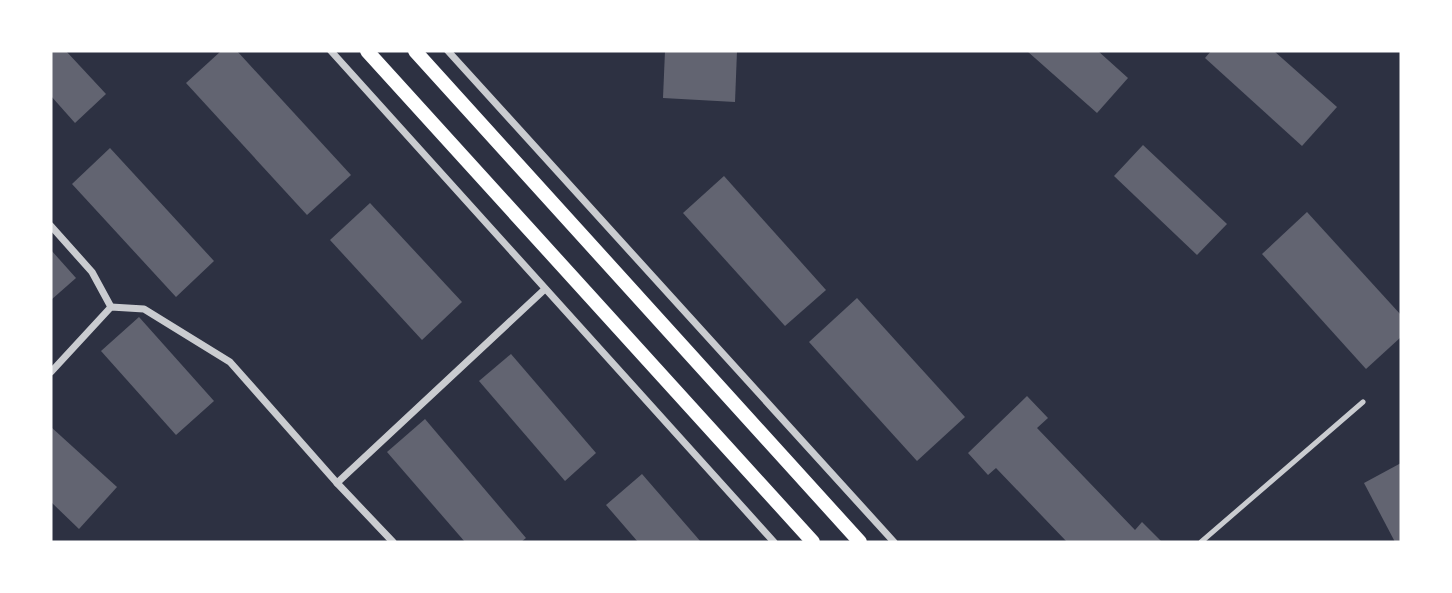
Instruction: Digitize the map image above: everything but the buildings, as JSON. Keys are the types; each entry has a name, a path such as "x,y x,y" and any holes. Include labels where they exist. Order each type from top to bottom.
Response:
{"main road":[{"path":"367,51 813,542"},
{"path":"415,51 860,542"}],"street":[{"path":"331,51 774,542"},
{"path":"448,51 894,542"},
{"path":"51,226 93,272 111,307"},
{"path":"337,484 545,289"},
{"path":"51,372 111,307"},
{"path":"111,307 144,309 230,362 337,484 393,542"}],"lane":[{"path":"1201,542 1363,402"}]}
